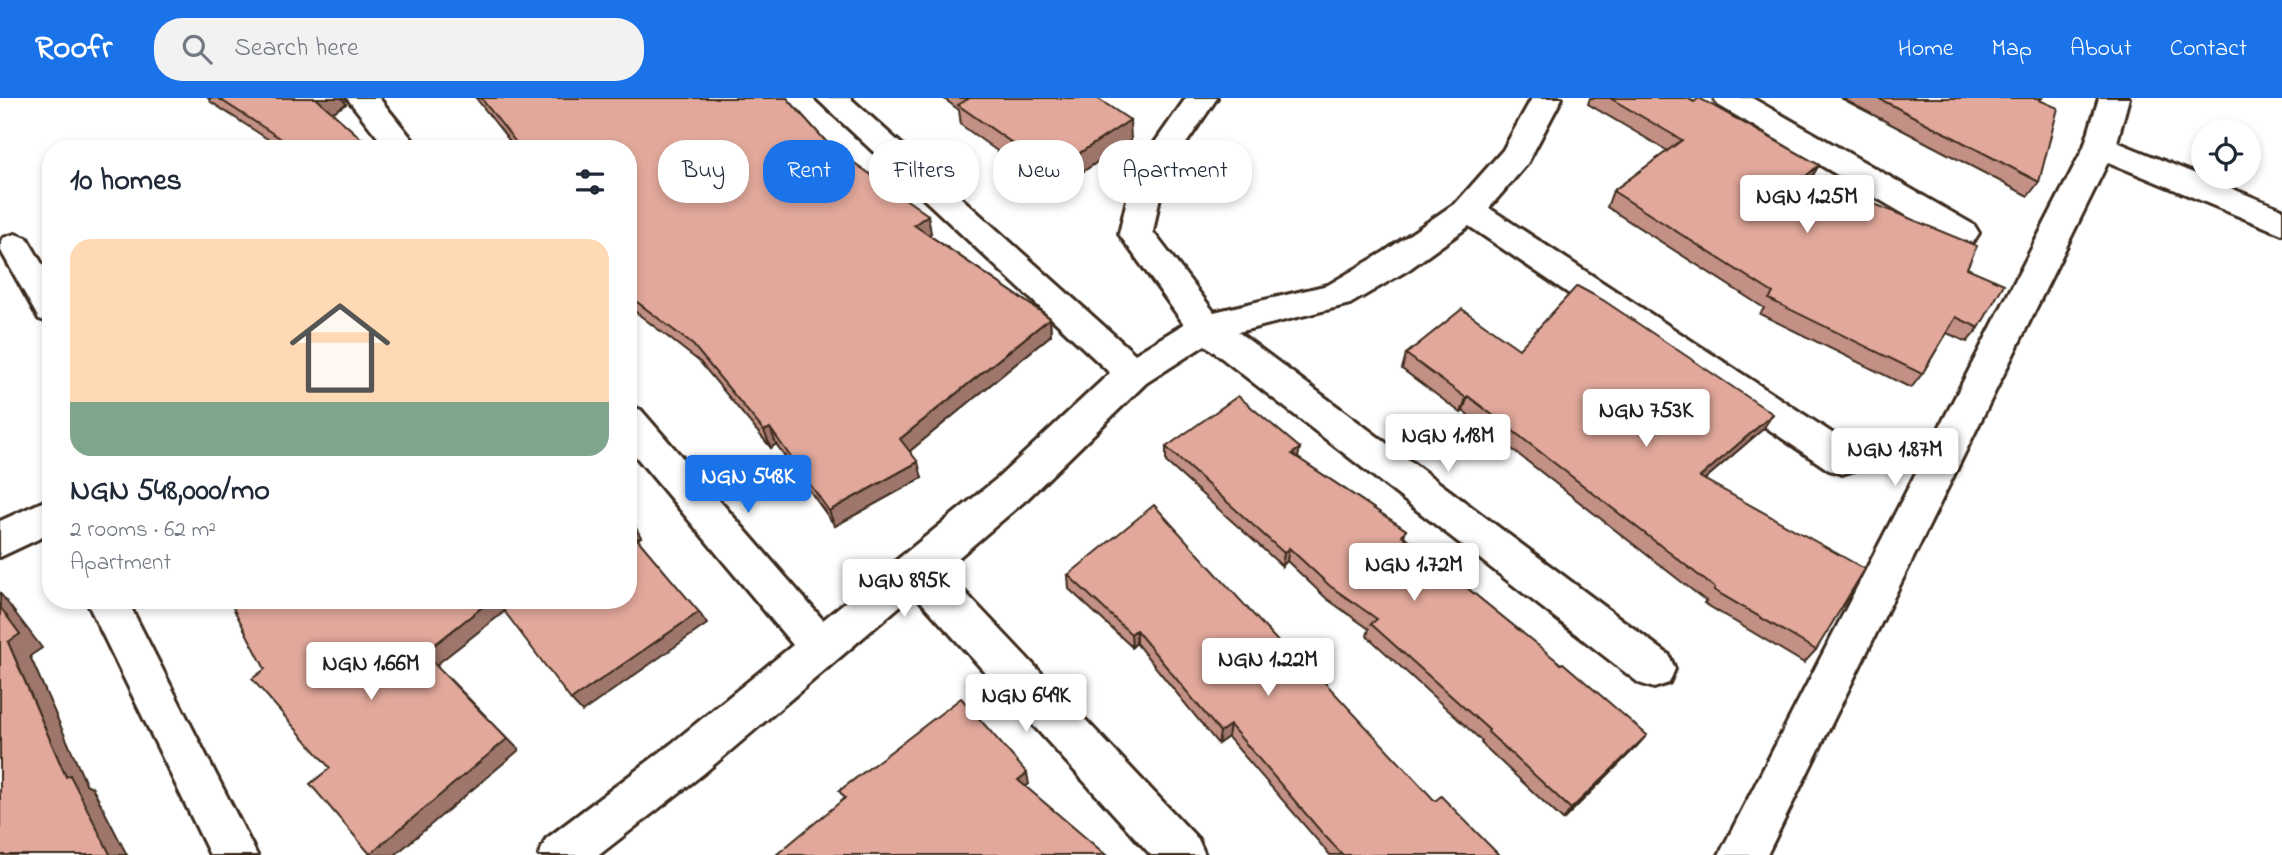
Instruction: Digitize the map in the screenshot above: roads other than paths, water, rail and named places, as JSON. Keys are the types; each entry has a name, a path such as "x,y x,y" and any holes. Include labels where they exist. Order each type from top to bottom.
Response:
{"street":[{"path":"362,98 397,140"},
{"path":"831,98 1133,373"},
{"path":"1202,98 1167,148 1145,191 1136,234 1206,327 1654,669"},
{"path":"562,855 687,760 1013,488 1133,373 1206,327 1338,295 1396,261 1469,210 1516,156 1547,98"},
{"path":"1729,98 1962,233"},
{"path":"1742,855 2100,147 2114,98"},
{"path":"2100,147 2282,222"},
{"path":"1469,210 1842,459"},
{"path":"15,246 42,294"},
{"path":"637,431 822,649"},
{"path":"0,540 42,519"},
{"path":"916,568 1182,855"},
{"path":"111,609 234,855"}]}
